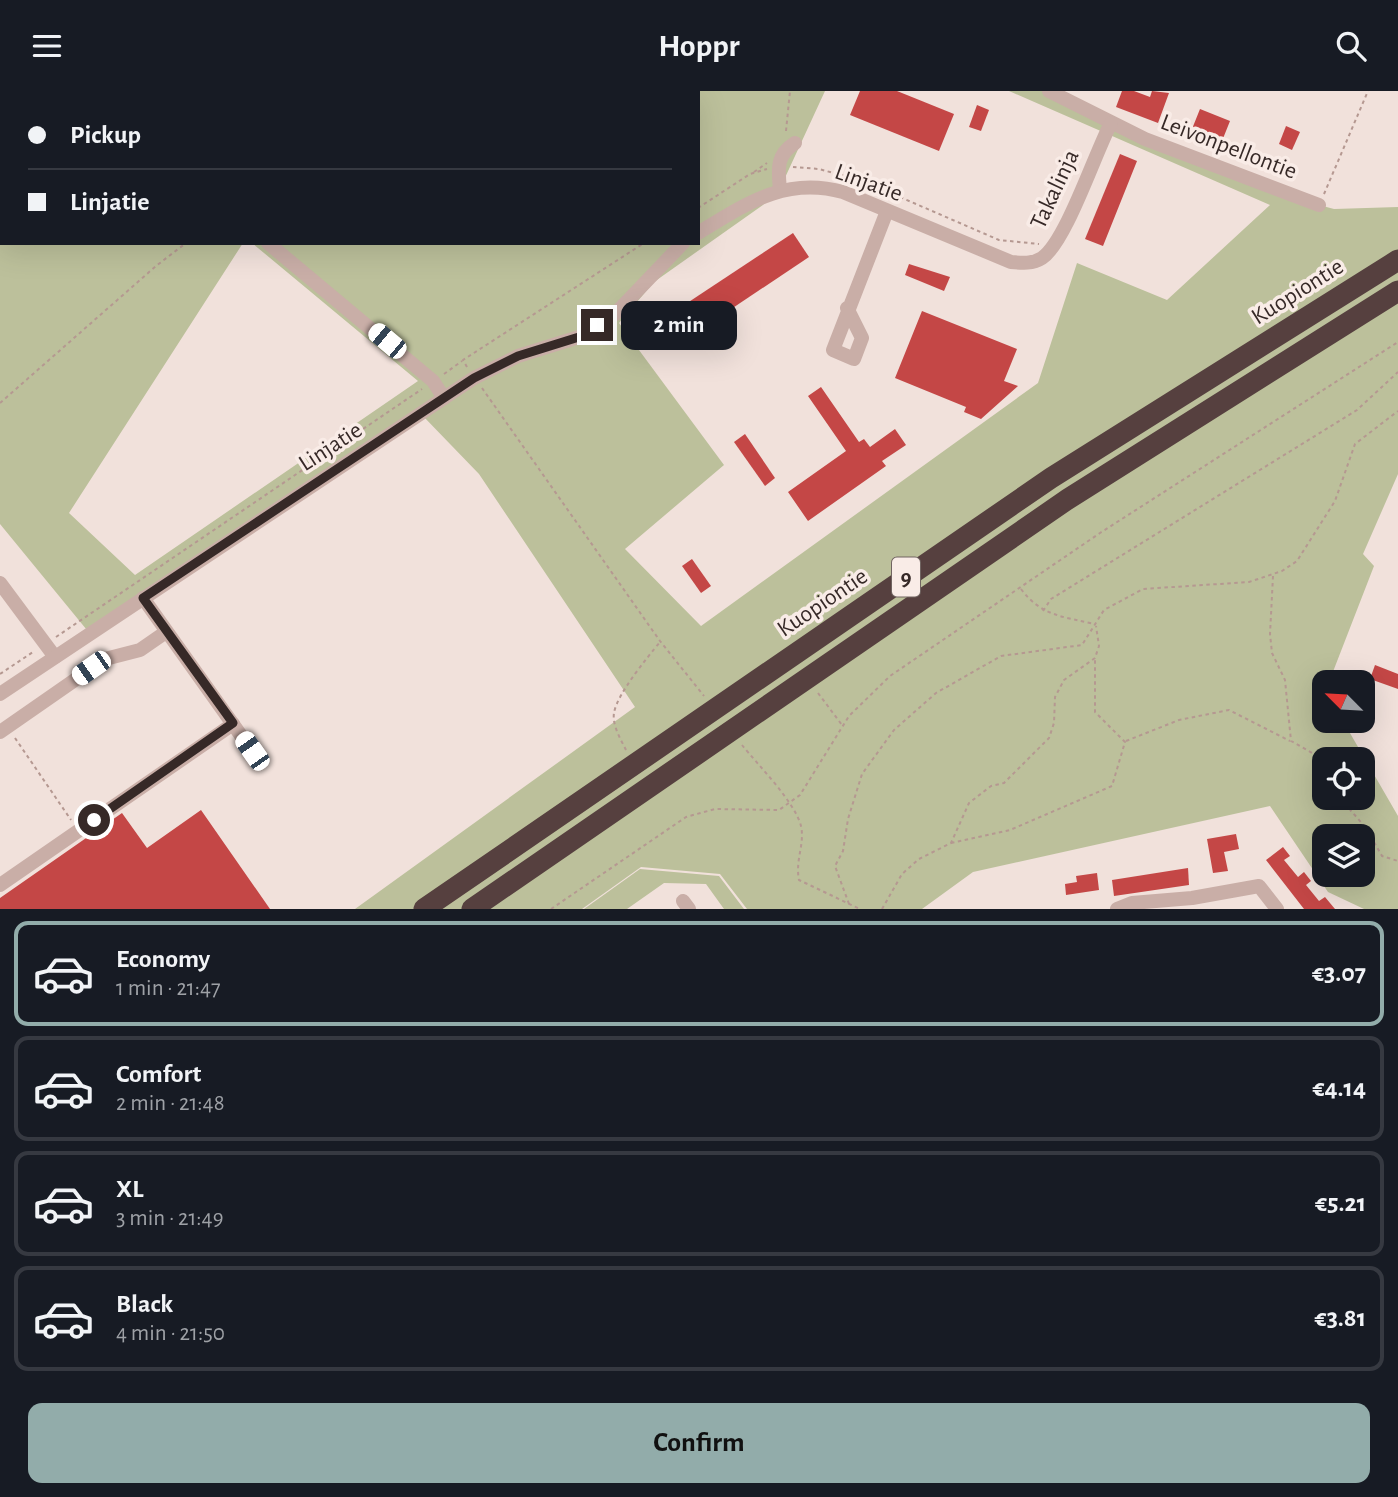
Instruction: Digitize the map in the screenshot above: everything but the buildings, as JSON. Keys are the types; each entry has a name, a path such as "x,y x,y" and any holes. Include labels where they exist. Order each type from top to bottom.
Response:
{"highway":[{"name":"Kuopiontie","path":"424,909 1051,478 1398,260"},
{"name":"9","path":"472,909 1068,499 1398,291"}],"street":[{"name":"Leivonpellontie","path":"1049,91 1111,123 1320,205"},
{"name":"Takalinja","path":"1028,263 1042,258 1059,241 1111,123"},
{"path":"780,190 778,167 782,152 795,143"},
{"name":"Linjatie","path":"700,232 754,198 780,190 808,186 831,189 1011,262 1028,263"},
{"path":"847,308 887,211"},
{"path":"270,245 433,381 444,398"},
{"name":"Linjatie","path":"0,694 474,378 518,356 579,337 615,314 681,245"},
{"path":"0,583 55,657"},
{"path":"143,598 252,751"},
{"path":"3,729 105,659 140,650 166,632"},
{"path":"0,885 233,723"},
{"path":"1117,909 1132,903 1192,898 1259,886 1277,909"}],"path":[{"path":"782,152 790,91"},
{"path":"1320,205 1368,91"},
{"path":"0,403 183,245"},
{"path":"0,674 433,381 641,245"},
{"path":"551,909 686,817 715,809 775,811 789,805 800,795 842,726 860,703 890,676 1020,587 1398,342"},
{"path":"463,361 660,641 706,698"},
{"path":"1043,611 1051,599 1357,410 1398,372"},
{"path":"849,904 835,866 844,851 848,819 862,774 894,730 936,693 1001,656 1082,645 1104,610 1143,589 1249,582 1273,575 1297,561 1324,522 1344,479 1355,444 1398,411"},
{"path":"1273,575 1270,634 1272,653 1285,680 1291,741"},
{"path":"1020,587 1043,611 1059,618 1096,624"},
{"path":"1096,624 1099,646 1095,658 1095,712 1125,742"},
{"path":"628,752 618,735 614,713 621,697 660,641"},
{"path":"951,843 969,803 991,786 1004,783 1049,738 1054,723 1055,697 1064,680 1095,658"},
{"path":"816,691 842,726"},
{"path":"1125,742 1179,720 1228,710 1312,753"},
{"path":"3,729 78,831"},
{"path":"740,742 789,805 802,828 796,865 799,880 860,909"},
{"path":"881,909 902,874 919,859 951,843 1010,830 1111,786 1125,742"},
{"path":"1350,810 1366,828 1382,856 1398,861"}],"green space":[{"path":"700,91 825,91 777,195 654,282 619,323 724,465 625,549 701,626 1038,383 1077,263 1167,300 1270,205 1009,91 1049,91 1111,123 1319,205 1334,209 1398,207 1398,474 1363,554 1374,566 1334,670 1312,670 1312,733 1350,733 1358,747 1312,747 1312,810 1375,810 1375,776 1398,816 1398,909 1364,909 1328,892 1325,887 1375,887 1375,824 1312,824 1312,868 1270,806 973,872 922,909 747,909 720,874 641,867 582,909 355,909 635,707 479,474 422,415 91,635 0,524 0,245 242,245 69,513 135,575 418,381 254,245 700,245"},
{"path":"640,869 719,876 744,909 724,909 706,884 664,883 627,909 584,909"}],"route":[{"path":"94,820 233,723 143,598 474,378 518,356 579,337 597,325"}]}
